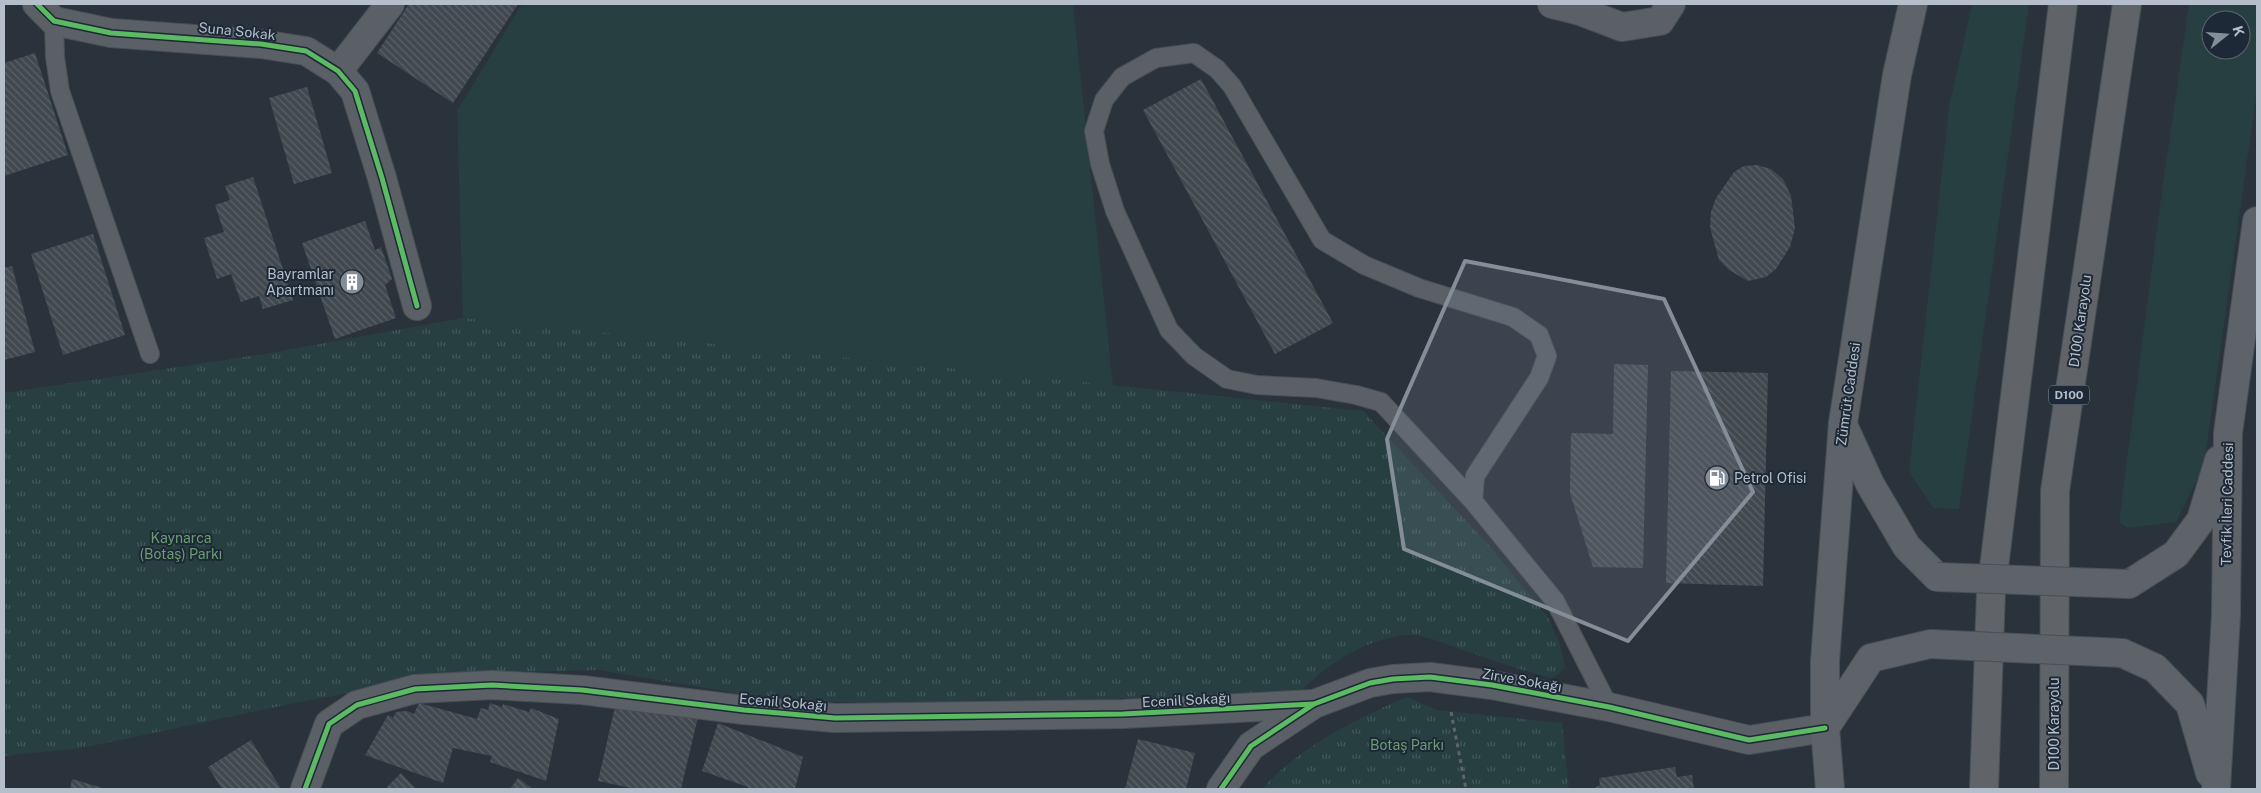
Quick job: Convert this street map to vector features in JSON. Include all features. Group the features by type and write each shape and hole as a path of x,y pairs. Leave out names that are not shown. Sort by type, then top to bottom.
{"highway":[{"path":"1984,789 1990,592 2063,4"},
{"name":"D100 Karayolu","path":"2054,789 2055,491 2127,4"}],"main road":[{"name":"Zümrüt Caddesi","path":"1830,789 1824,728 1825,660 1828,591 1843,423 1897,75 1913,4"},
{"name":"Tevfik İleri Caddesi","path":"2215,789 2226,615 2228,434 2257,221"},
{"path":"1843,423 1870,484 1907,547 1937,577 2129,584 2176,554 2200,520 2228,434"},
{"path":"1824,728 1871,658 1930,644 2122,653 2155,668 2190,704 2215,789"}],"street":[{"path":"338,71 390,4"},
{"path":"1552,4 1580,11 1622,27 1660,21 1672,4"},
{"name":"Suna Sokak","path":"46,12 110,33 215,40 297,50 306,52 338,71 355,91 382,178 417,306"},
{"name":"Zirve Sokağı","path":"1221,789 1251,746 1314,704 1370,683 1393,679 1430,677 1492,685 1609,707 1749,740 1824,728"},
{"name":"Ecenil Sokağı","path":"305,789 328,724 357,704 415,689 492,685 582,690 744,710 835,718 1123,714 1314,704"}],"lane":[{"path":"46,12 56,57 60,91 150,354"},
{"path":"1473,501 1475,476 1539,378 1546,356 1539,335 1513,317 1419,288 1364,265 1322,240 1232,86 1217,69 1194,53 1156,58 1122,77 1104,100 1094,131 1100,164 1114,211 1169,330 1194,356 1227,379 1257,385 1316,388 1356,395 1381,402 1473,501 1555,601 1609,707"}],"path":[{"path":"1445,680 1466,789"}],"highlighted area":[{"path":"1465,261 1664,299 1753,492 1628,641 1404,549 1387,439"}],"green space":[{"path":"522,4 1073,4 1113,386 463,318 457,111"},
{"path":"1972,4 2029,4 1959,509 1933,508 1909,472 1949,107"},
{"path":"2189,4 2257,4 2257,91 2204,465 2176,522 2128,528 2119,522 2160,205"},
{"name":"Kaynarca (Botaş) Parkı","path":"463,318 1363,411 1486,542 1547,616 1559,642 1565,667 1559,674 1551,678 1431,639 1413,635 1398,636 1366,645 1336,662 1300,692 948,705 816,701 736,693 598,670 460,673 295,703 82,748 4,756 4,393 264,354"},
{"name":"Botaş Parkı","path":"1407,697 1437,710 1562,723 1569,789 1262,789 1293,760 1311,747 1368,714"}],"building":[{"path":"409,4 518,4 453,103 377,53"},
{"path":"35,53 68,155 4,176 4,63"},
{"path":"1201,79 1333,323 1275,354 1143,110"},
{"path":"307,87 332,173 294,184 269,98"},
{"path":"1757,165 1771,169 1783,179 1791,196 1795,228 1790,247 1776,269 1766,277 1748,281 1729,270 1719,260 1710,228 1711,212 1716,198 1734,172 1744,166"},
{"path":"253,177 293,300 263,309 259,296 241,302 231,274 217,279 204,238 224,232 215,205 230,200 225,186"},
{"name":"Bayramlar Apartmanı","path":"365,221 375,250 381,247 392,279 385,285 396,318 335,339 302,243"},
{"path":"93,234 125,335 63,355 31,254"},
{"path":"12,266 35,352 4,360 4,268"},
{"path":"1614,364 1648,365 1643,568 1593,567 1570,493 1571,433 1613,434"},
{"path":"1671,371 1768,373 1763,586 1666,583"},
{"path":"617,698 698,717 681,789 636,789 598,781"},
{"path":"419,703 477,719 481,708 488,710 490,703 502,707 503,704 529,712 531,708 559,719 546,781 490,762 492,756 453,748 443,783 365,755 388,715 393,718 396,712 407,711 414,714"},
{"path":"718,723 803,757 795,789 748,789 748,787 702,771"},
{"path":"1138,739 1195,753 1186,789 1125,789"},
{"path":"251,740 281,789 222,789 208,767"},
{"path":"1675,767 1677,777 1692,775 1694,789 1593,789 1600,785 1599,778"},
{"path":"401,773 416,789 385,789"},
{"path":"518,778 533,789 510,789"},
{"path":"72,779 106,789 70,789"}],"cycle path":[{"path":"37,4 54,21 111,33 261,44 306,51 338,71 355,91 382,178 417,306"},
{"path":"1221,789 1251,746 1314,704 1370,683 1393,679 1430,677 1492,685 1609,707 1749,740 1825,728"},
{"path":"305,789 329,724 357,705 415,689 492,685 582,690 744,710 835,718 1123,714 1314,704"}],"place":[{"name":"Bayramlar Apartmanı","path":"352,282"},
{"name":"Petrol Ofisi","path":"1717,478"}]}
